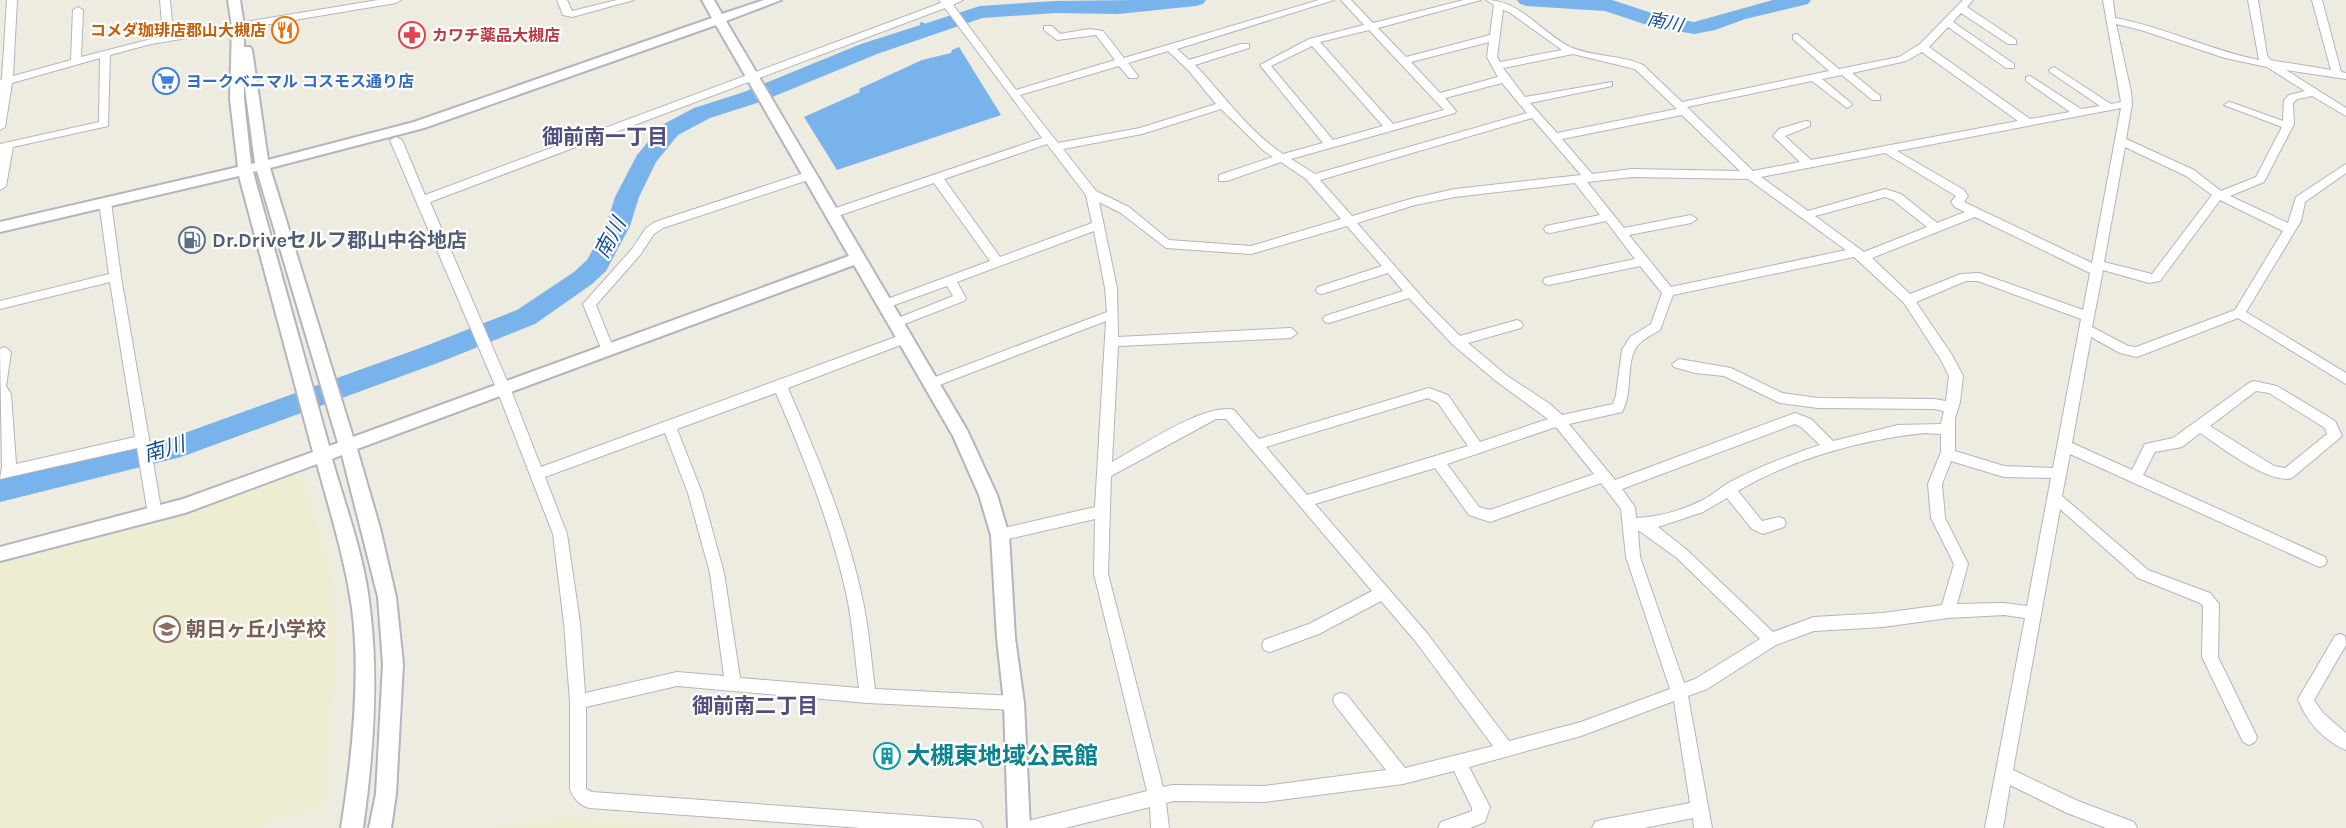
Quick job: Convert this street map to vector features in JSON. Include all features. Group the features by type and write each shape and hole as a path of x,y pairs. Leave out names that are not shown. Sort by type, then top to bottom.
{"street":[{"path":"0,127 12,0"},
{"path":"165,0 168,38"},
{"path":"234,0 238,26 237,99 244,165 346,538 358,596 365,662 356,802 352,828"},
{"path":"3,82 105,52 168,38 338,5 396,0"},
{"path":"562,0 567,13 572,14 628,0"},
{"path":"708,0 831,214 886,303 975,462 1000,535 1006,638 1014,703 1019,828"},
{"path":"0,217 419,125 716,17 755,0"},
{"path":"716,17 775,0"},
{"path":"1013,94 1329,0"},
{"path":"1223,178 1330,144 1451,111 1346,0"},
{"path":"1330,144 1265,65 1313,41 1476,0"},
{"path":"1994,828 2127,104 2108,0"},
{"path":"2253,0 2262,55 2266,62 2346,113"},
{"path":"2110,20 2137,24 2164,36 2247,60 2342,76 2318,2 2304,0"},
{"path":"423,200 752,78 950,1 1013,94 1092,194 1111,288 1113,314 1102,511 1101,574 1157,796 1160,828"},
{"path":"1495,2 1495,37 1492,57 1504,79 1554,137 1608,217 1668,292"},
{"path":"1495,2 1572,51 1614,62 1634,64 1751,175 1860,255 1908,300 1947,358 1956,376 1948,429 1947,454 1935,484 1938,518 1961,564 1948,611"},
{"path":"1554,137 1895,61 1922,47 1948,23 1964,4 2012,42"},
{"path":"76,61 78,10"},
{"path":"1948,23 2010,66"},
{"path":"238,26 247,51 261,161 348,447 371,528 387,597 393,664 386,794 380,828"},
{"path":"1048,28 1056,37 1066,38 1089,31 1098,32 1133,76"},
{"path":"1403,61 1495,37"},
{"path":"1797,37 1876,98"},
{"path":"1313,41 1390,128"},
{"path":"1188,64 1245,45"},
{"path":"1169,47 1188,64 1222,105 1281,159 1312,179 1412,294 1457,341 1501,378 1545,408 1559,421 1628,507 1637,524 1682,554 1770,640"},
{"path":"1922,47 2028,123"},
{"path":"1497,66 1572,51"},
{"path":"0,186 4,147 104,124 105,52"},
{"path":"2054,70 2109,107"},
{"path":"1815,78 1847,105"},
{"path":"1438,97 1504,79"},
{"path":"2030,79 2079,113"},
{"path":"1523,101 1608,84"},
{"path":"1888,150 1960,193 1962,196 1957,203 2098,267 2149,279 2156,278 2204,211 2219,195 2260,179 2291,119 2288,105 2290,99 2313,93"},
{"path":"1092,194 1120,207 1162,242 1175,246 1251,250 1455,193 1632,173 1751,175 2127,104"},
{"path":"831,214 937,178 1053,143 1142,131 1222,105"},
{"path":"2229,105 2288,126"},
{"path":"1312,179 1534,114"},
{"path":"1806,124 1783,131 1779,136 1809,165"},
{"path":"396,140 504,390 560,534 572,623 578,702 578,789 580,794 589,800 974,828"},
{"path":"2120,140 2190,173 2219,195 2290,229"},
{"path":"0,227 244,165"},
{"path":"1908,300 1965,277 1979,277 2088,323 2125,350 2137,352 2239,313 2290,229 2300,200 2346,168"},
{"path":"608,350 589,304 636,252 652,229 810,175"},
{"path":"937,178 997,262"},
{"path":"1806,215 1886,193 1898,196 1936,228"},
{"path":"105,202 154,514"},
{"path":"1668,292 1860,255 1976,212"},
{"path":"1550,230 1608,217"},
{"path":"1620,232 1691,219"},
{"path":"886,303 1099,225"},
{"path":"0,554 185,506 858,258"},
{"path":"1549,281 1643,261"},
{"path":"1322,290 1390,268"},
{"path":"0,305 115,277"},
{"path":"897,323 960,298 949,280"},
{"path":"1305,501 1438,462 1476,447 1559,421 1619,407 1629,348 1637,338 1656,327 1668,292"},
{"path":"1329,319 1412,294"},
{"path":"2239,313 2346,379"},
{"path":"932,383 1113,314"},
{"path":"1457,341 1516,325"},
{"path":"1112,342 1291,333"},
{"path":"537,474 906,338"},
{"path":"5,352 0,386 4,394 4,472 143,441"},
{"path":"1679,364 1695,369 1726,371 1780,399 1818,403 1934,404 1952,407"},
{"path":"2134,477 2149,450 2174,445 2200,426 2257,385 2272,389 2330,425 2335,436 2287,474 2271,471 2200,426"},
{"path":"780,386 835,524 852,583 868,696"},
{"path":"1256,445 1429,393 1443,399 1476,447"},
{"path":"1104,472 1187,426 1216,414 1229,414 1421,637 1506,750"},
{"path":"1438,462 1474,511 1490,516 1609,482 1795,418 1806,423 1831,448"},
{"path":"669,425 695,493 717,573 733,683"},
{"path":"1637,524 1706,505 1729,490 1785,464 1831,448 1883,434 1929,428 1948,429"},
{"path":"2064,446 2320,561"},
{"path":"1947,454 1986,468 2011,473 2043,471 2059,474"},
{"path":"1729,490 1761,528 1779,523"},
{"path":"2055,499 2065,505 2143,574 2205,598 2211,604 2210,657 2249,737"},
{"path":"1000,535 1102,511"},
{"path":"1637,524 1633,557 1683,704 1703,828"},
{"path":"1270,645 1314,629 1383,593"},
{"path":"1032,828 1173,793 1264,794 1401,776 1506,750 1581,729 1714,678 1770,640 1814,624 1883,620 1948,611 2004,609 2033,613"},
{"path":"2340,641 2306,699 2325,727 2346,742"},
{"path":"578,702 668,680 733,683 868,696 1014,703"},
{"path":"1341,700 1401,776"},
{"path":"1447,828 1479,816 1481,807 1458,762"},
{"path":"2005,774 2073,807 2128,828"},
{"path":"1601,828 1700,809"}],"shaded area":[{"name":"朝日ヶ丘小学校","path":"295,474 303,476 334,580 335,678 325,806 252,828 0,828 0,564 154,525"},
{"path":"567,817 712,828 485,828"}],"water":[{"path":"959,47 1001,115 837,170 804,117 860,92 859,89 922,60 951,53"}],"waterway":[{"name":"南川","path":"0,490 171,449 433,354 526,317 583,278 597,265 618,226 627,197 645,160 670,130 702,113 752,97 869,49 980,12 1055,7 1118,8 1196,0"},
{"name":"南川","path":"1527,0 1607,5 1657,22 1694,28 1708,26 1739,14 1801,0"},
{"name":"南川","path":"922,24 926,28"}],"place":[{"name":"コメダ珈琲店郡山大槻店","path":"285,30"},
{"name":"カワチ薬品大槻店","path":"412,35"},
{"name":"ヨークベニマル コスモス通り店","path":"166,81"},
{"name":"Dr.Driveセルフ郡山中谷地店","path":"192,240"},
{"name":"朝日ヶ丘小学校","path":"167,629"},
{"name":"大槻東地域公民館","path":"887,756"}],"district":[{"name":"御前南一丁目","path":"605,137"},
{"name":"御前南二丁目","path":"755,706"}]}
